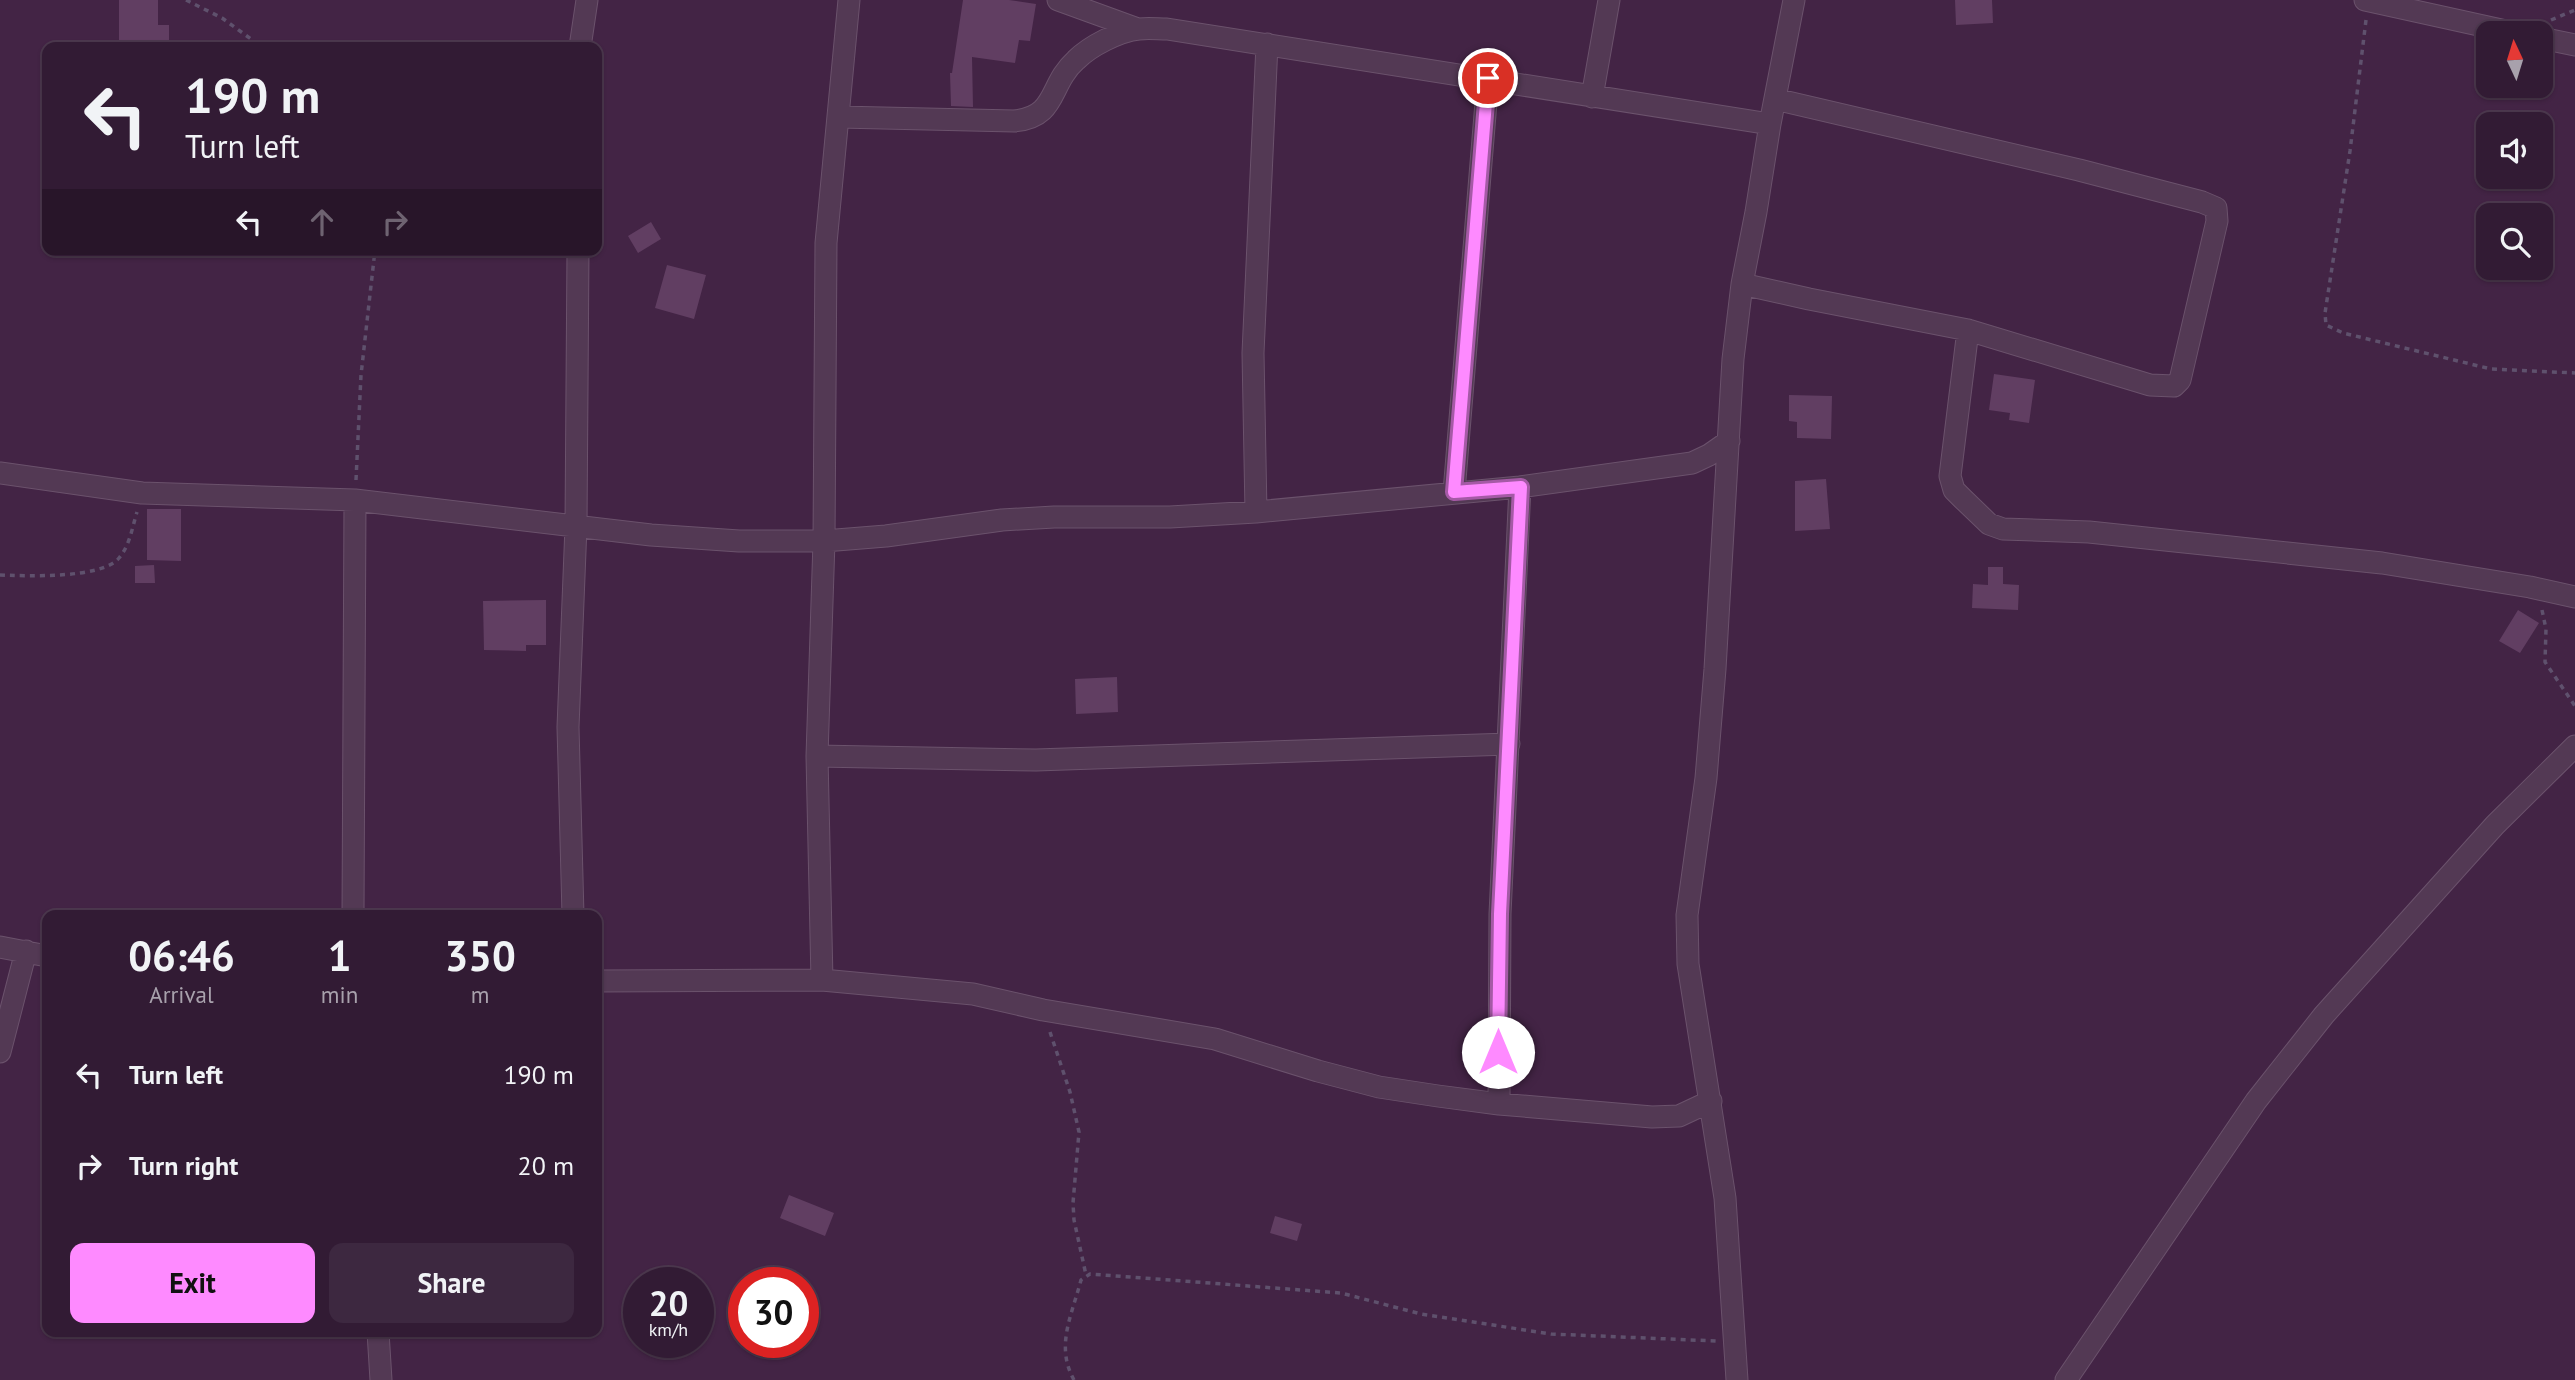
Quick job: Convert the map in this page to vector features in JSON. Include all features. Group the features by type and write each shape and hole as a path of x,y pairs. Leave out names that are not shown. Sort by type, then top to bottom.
{"street":[{"path":"581,42 587,0"},
{"path":"822,980 817,756 824,541 826,243 849,0"},
{"path":"1058,0 1138,29 1167,29 1267,44 1770,124"},
{"path":"1592,97 1609,0"},
{"path":"1737,1380 1726,1198 1688,964 1687,915 1707,764 1729,441 1729,396 1742,284 1794,0"},
{"path":"2367,0 2476,24"},
{"path":"839,117 1030,120 1044,111 1063,75 1076,59 1098,45 1138,29"},
{"path":"2553,40 2575,45"},
{"path":"1256,512 1253,353 1267,44"},
{"path":"1454,492 1488,78"},
{"path":"1742,284 1968,330 2150,385 2174,386 2180,380 2217,221 2216,208 2202,202 2079,170 1775,99"},
{"path":"572,910 568,727 576,526 578,256"},
{"path":"1968,330 1950,476 1954,490 1989,524 2003,529 2089,532 2382,563 2575,597"},
{"path":"0,473 142,493 355,500 651,535 739,541 824,541 886,536 1015,519 1170,517 1256,512 1521,487 1692,463 1729,441"},
{"path":"1499,1104 1500,914 1521,487"},
{"path":"353,910 355,500"},
{"path":"817,756 1036,760 1509,744"},
{"path":"2066,1380 2256,1101 2316,1026 2487,835 2575,746"},
{"path":"0,947 42,955"},
{"path":"0,1052 26,951"},
{"path":"602,981 822,980 973,994 1043,1010 1215,1039 1318,1072 1379,1087 1499,1104 1652,1117 1679,1116 1711,1101"},
{"path":"378,1337 381,1380"}],"path":[{"path":"186,0 222,18 255,42"},
{"path":"2367,0 2350,151 2325,313 2326,326 2343,333 2491,369 2575,373"},
{"path":"355,500 361,375 374,256"},
{"path":"0,575 89,572 107,568 117,561 127,546 142,493"},
{"path":"2530,587 2545,618 2544,655 2547,668 2575,706"},
{"path":"1043,1010 1070,1092 1079,1132 1073,1211 1086,1275"},
{"path":"1074,1380 1064,1355 1071,1314 1081,1280 1086,1275 1104,1274 1341,1293 1421,1314 1551,1334 1735,1342"}],"building":[{"path":"119,0 158,0 158,25 169,25 169,42 119,42"},
{"path":"963,0 1009,0 1036,4 1030,41 1019,40 1015,63 972,57 973,107 951,106 950,73"},
{"path":"1955,0 1992,0 1993,23 1956,25"},
{"path":"651,222 661,239 638,253 628,236"},
{"path":"667,265 706,275 694,319 655,308"},
{"path":"1994,374 2035,380 2029,423 2009,420 2010,413 1989,410"},
{"path":"1789,395 1832,396 1831,439 1797,438 1797,422 1789,421"},
{"path":"1826,479 1830,529 1795,531 1795,481"},
{"path":"147,509 181,509 181,561 147,560"},
{"path":"154,565 155,583 135,583 135,566"},
{"path":"1988,567 2003,567 2003,584 2019,585 2018,610 1972,608 1973,584 1988,585"},
{"path":"546,600 546,645 526,645 526,651 484,650 483,601"},
{"path":"2518,610 2539,623 2520,653 2499,641"},
{"path":"1117,677 1118,712 1076,714 1075,679"},
{"path":"789,1195 834,1213 825,1236 780,1218"},
{"path":"1275,1216 1302,1224 1297,1241 1270,1233"}],"route":[{"path":"1488,78 1454,492 1521,487 1500,914 1498,1052"}]}
